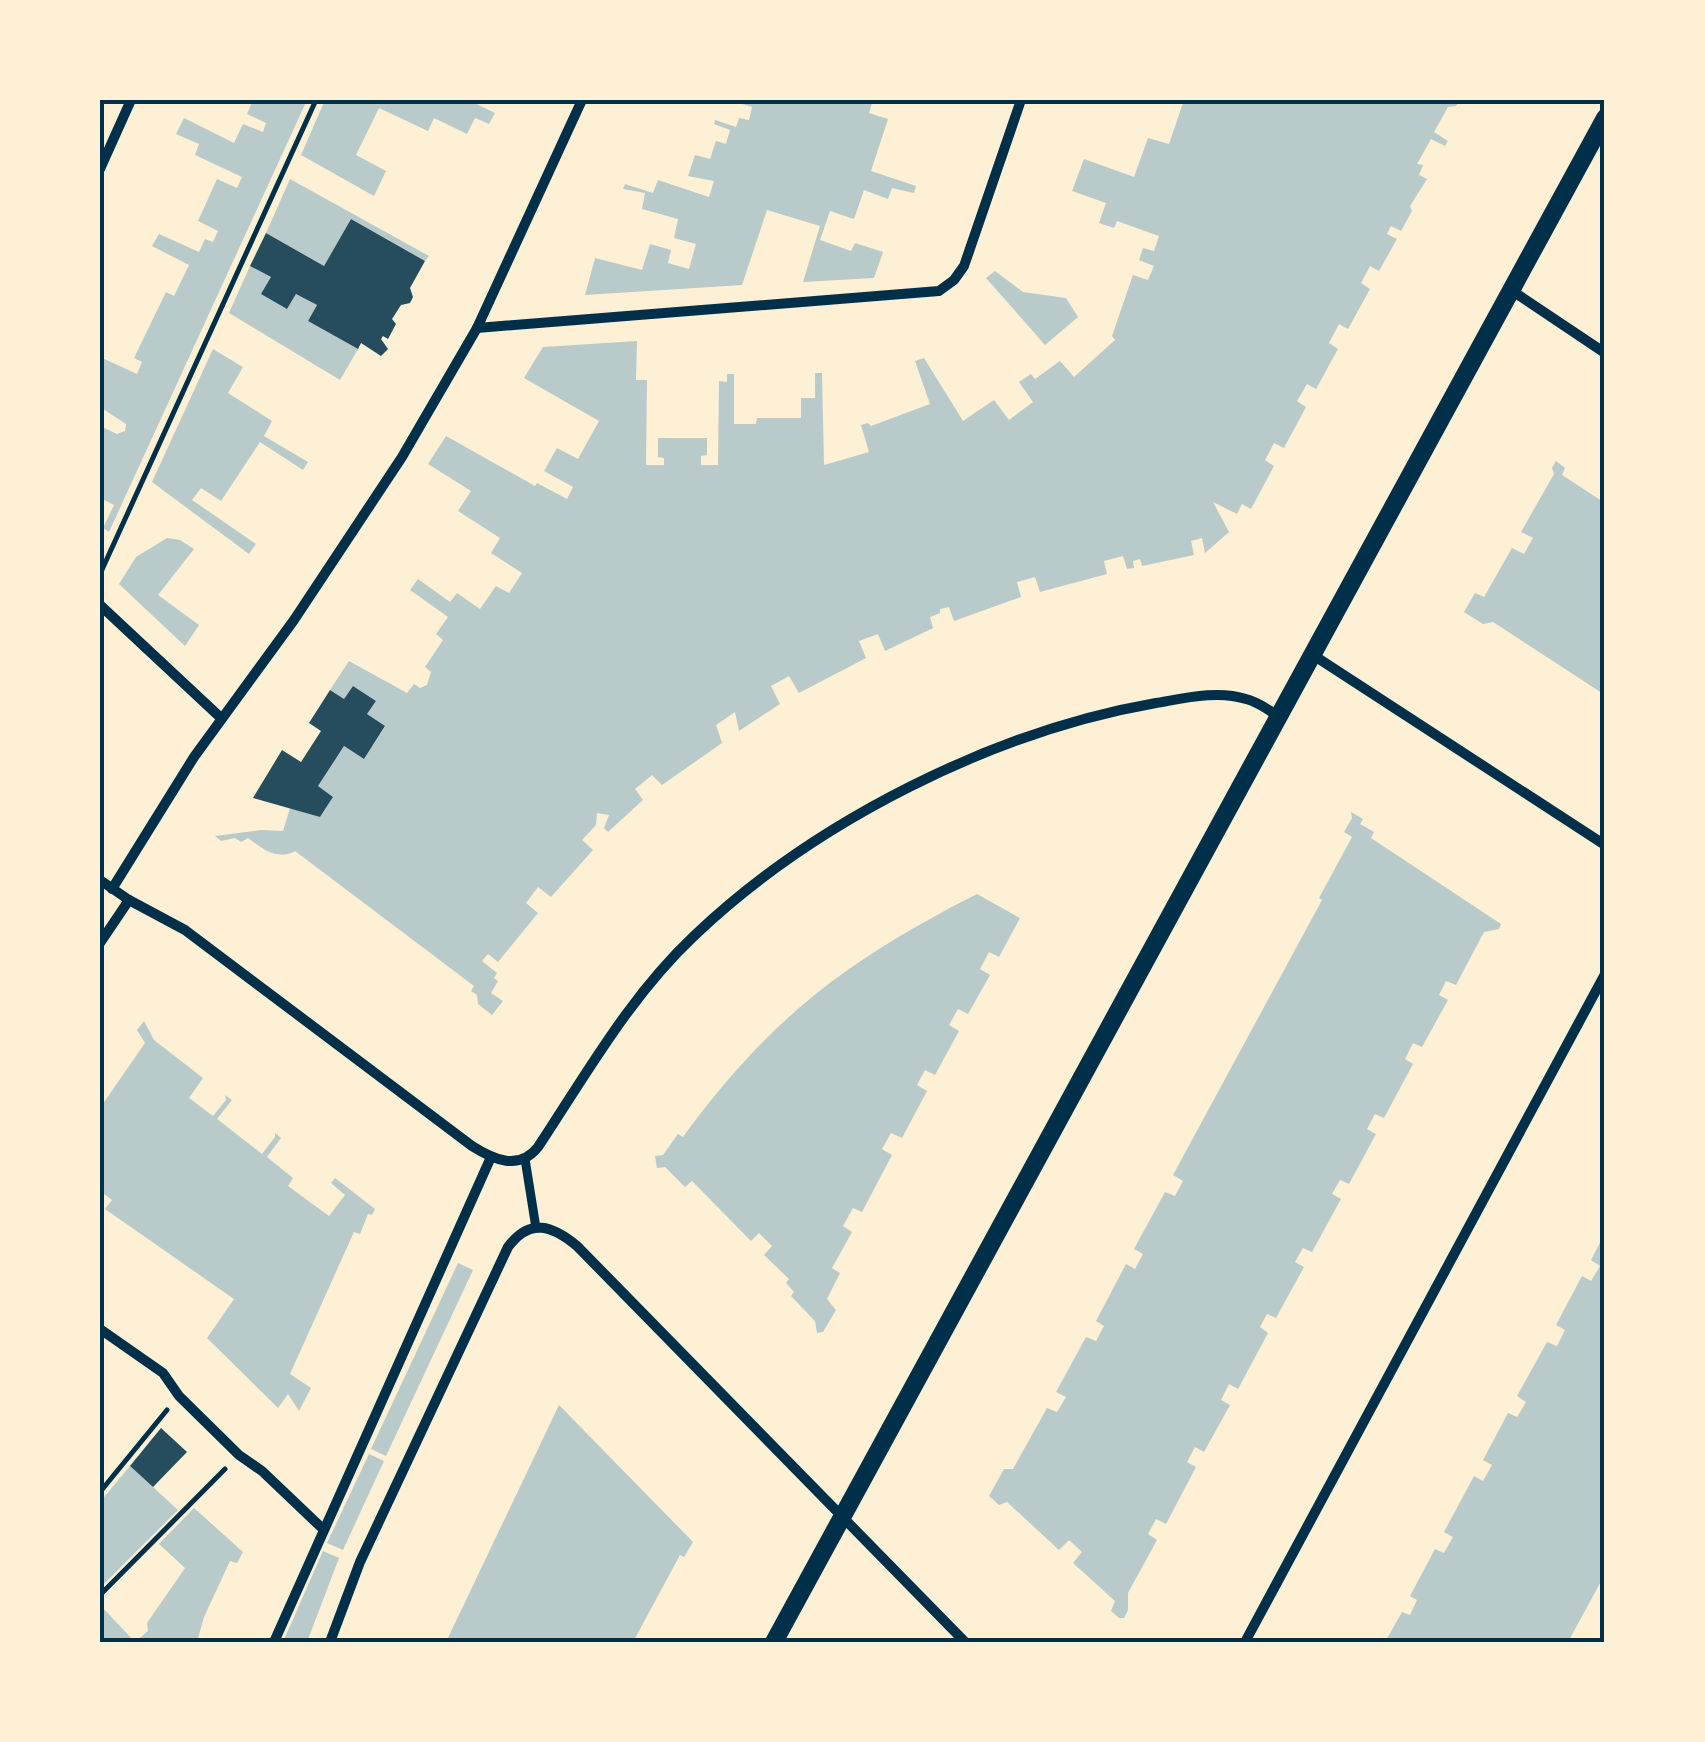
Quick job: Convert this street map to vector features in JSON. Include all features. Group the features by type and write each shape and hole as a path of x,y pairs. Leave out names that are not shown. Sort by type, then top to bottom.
{"street":[{"path":"100,169 131,100"},
{"path":"112,889 222,718 358,526 478,328 582,100"},
{"path":"478,328 939,291 964,266 1021,100"},
{"path":"774,1642 1605,118"},
{"path":"1511,290 1605,353"},
{"path":"100,605 222,718"},
{"path":"1313,655 1605,845"},
{"path":"536,1228 528,1157 607,1040 674,955 744,892 853,820 923,782 988,752 1058,727 1132,707 1208,695 1252,700 1280,716"},
{"path":"100,880 186,930 458,1137 491,1157 508,1162 528,1157"},
{"path":"100,943 129,900"},
{"path":"1245,1642 1605,974"},
{"path":"274,1642 491,1157"},
{"path":"330,1642 360,1562 508,1247 520,1234 536,1228 558,1230 577,1246 965,1642"},
{"path":"100,1329 163,1373 179,1396 239,1455 262,1471 323,1529"}],"path":[{"path":"100,574 316,100"},
{"path":"100,1492 179,1396"},
{"path":"100,1595 239,1455"}],"shaded area":[{"path":"253,100 307,100 109,532 103,528 114,505 100,498 100,426 117,434 125,431 126,424 100,407 100,357 137,374 142,362 134,358 166,292 174,296 189,265 152,246 159,234 199,252 205,239 213,242 218,231 198,221 217,179 237,188 242,177 195,155 199,144 176,134 184,118 234,143 243,124 263,132 266,123 247,114"},
{"path":"325,100 468,100 495,113 489,124 475,118 467,134 434,118 428,131 379,108 356,155 386,171 374,196 301,155"},
{"path":"729,100 873,100 869,113 888,119 871,171 916,186 914,193 892,188 888,199 864,190 854,219 830,211 820,240 851,251 855,243 883,252 874,278 803,282 820,226 767,210 742,285 585,295 595,258 642,270 650,244 671,250 668,263 689,269 696,244 674,238 678,219 642,209 645,193 623,189 625,184 653,193 658,180 709,197 714,181 688,176 695,155 710,159 716,141 726,144 730,130 714,124 715,120 736,127 739,118 749,120 752,107"},
{"path":"1177,100 1460,100 1456,106 1448,107 1434,132 1448,141 1445,146 1431,139 1417,164 1423,165 1419,175 1427,179 1410,206 1412,211 1401,231 1391,226 1387,234 1397,239 1379,271 1370,266 1361,283 1370,289 1348,329 1339,324 1329,343 1338,349 1316,389 1307,384 1297,401 1306,407 1284,448 1274,443 1265,460 1274,466 1251,509 1242,504 1237,514 1213,502 1229,532 1205,553 1202,538 1191,541 1194,555 1142,566 1140,559 1133,561 1134,568 1127,569 1123,556 1104,561 1107,574 1040,592 1035,577 1017,582 1021,597 954,621 949,607 940,609 940,613 930,617 933,628 885,651 878,634 859,641 866,658 799,693 789,676 771,686 780,704 739,731 735,712 716,725 722,743 662,785 652,775 635,789 643,800 608,832 604,828 609,815 597,813 596,825 582,840 593,850 551,897 538,887 526,903 538,913 498,962 488,954 482,961 497,973 494,978 498,981 491,993 503,1001 492,1015 478,1004 477,995 471,991 474,986 295,851 276,854 248,838 241,842 235,838 221,841 215,836 283,831 290,808 320,817 333,797 318,786 344,746 364,759 385,727 367,714 376,701 353,686 344,699 330,690 349,661 407,693 414,684 420,688 427,685 431,672 425,667 443,640 436,634 448,617 410,590 418,579 450,602 457,593 480,609 496,586 509,593 522,573 491,553 500,538 458,511 471,491 428,464 446,436 535,486 537,483 567,499 573,487 544,471 557,448 578,459 599,421 524,378 543,347 637,341 636,380 647,380 646,465 664,465 664,458 658,457 658,438 707,438 707,455 701,456 701,465 718,465 719,381 727,382 727,374 734,374 734,424 756,424 757,418 801,418 801,398 815,398 815,373 822,373 824,465 869,452 861,425 871,426 930,404 915,361 924,358 963,421 994,400 1009,420 1033,402 1019,382 1031,374 1035,379 1060,361 1074,377 1115,340 1112,336 1133,275 1148,280 1154,266 1139,260 1143,248 1154,251 1159,236 1117,221 1114,228 1099,223 1106,203 1072,191 1084,159 1134,177 1148,138 1169,144 1183,103"},
{"path":"290,179 429,256 425,261 351,219 324,266 266,233"},
{"path":"250,266 271,277 287,309 296,294 317,305 308,321 358,349 340,380 229,313"},
{"path":"995,271 1023,292 1066,298 1078,317 1045,345 986,278"},
{"path":"213,349 243,367 228,393 272,421 264,436 308,462 303,470 260,442 221,501 201,488 192,500 256,544 249,554 152,482"},
{"path":"1556,461 1565,468 1562,475 1605,503 1605,695 1493,622 1483,624 1464,612 1475,593 1484,597 1512,548 1524,554 1533,538 1521,532 1554,474"},
{"path":"167,538 180,540 194,549 158,595 199,625 185,646 119,584 136,557"},
{"path":"1351,812 1363,819 1360,824 1374,832 1371,838 1501,924 1499,929 1484,932 1456,985 1446,981 1439,995 1448,1000 1422,1047 1413,1043 1405,1059 1413,1064 1384,1118 1375,1114 1367,1129 1376,1134 1349,1184 1340,1180 1332,1194 1341,1199 1312,1252 1303,1248 1295,1262 1304,1267 1276,1318 1267,1314 1260,1327 1268,1333 1238,1389 1229,1384 1221,1400 1230,1405 1204,1452 1195,1447 1187,1462 1196,1467 1166,1524 1156,1519 1148,1534 1157,1540 1128,1593 1128,1610 1124,1618 1119,1618 1111,1611 1115,1601 1073,1563 1082,1552 1069,1540 1059,1550 1007,1502 999,1505 989,1496 1004,1469 1013,1469 1047,1408 1057,1412 1066,1397 1056,1392 1086,1337 1096,1341 1104,1326 1096,1321 1126,1264 1135,1269 1143,1254 1134,1249 1165,1192 1175,1196 1183,1181 1173,1175 1322,900 1319,898 1352,837 1344,832"},
{"path":"977,894 1020,918 999,957 989,952 980,969 990,975 968,1014 958,1009 949,1025 959,1031 935,1075 925,1070 917,1085 927,1091 902,1138 891,1133 882,1149 892,1155 862,1212 853,1208 843,1226 852,1232 832,1268 840,1273 827,1299 836,1310 823,1332 817,1333 815,1321 791,1296 794,1292 786,1283 789,1279 764,1255 772,1246 759,1233 751,1241 692,1181 685,1187 665,1167 657,1168 655,1156 663,1155 678,1134 683,1137 747,1059 814,996 888,943"},
{"path":"144,1021 154,1040 203,1078 189,1098 213,1116 226,1100 225,1095 232,1100 217,1119 262,1154 275,1133 281,1138 267,1157 293,1178 288,1186 329,1216 345,1195 331,1183 335,1178 375,1209 372,1215 368,1214 360,1234 354,1232 290,1374 311,1388 299,1411 288,1394 278,1408 207,1338 234,1299 105,1209 112,1200 100,1191 100,1108 145,1043 137,1030"},
{"path":"1605,1233 1605,1574 1568,1642 1385,1642 1402,1612 1410,1615 1417,1600 1410,1596 1435,1549 1444,1553 1453,1537 1444,1532 1474,1476 1483,1481 1492,1465 1483,1460 1508,1413 1517,1417 1526,1402 1517,1396 1547,1342 1557,1346 1565,1330 1556,1325 1582,1276 1591,1281 1600,1266 1591,1260"},
{"path":"458,1263 473,1270 386,1456 371,1449"},
{"path":"559,1405 693,1542 684,1557 680,1555 633,1642 446,1642"},
{"path":"369,1454 384,1461 343,1550 327,1543"},
{"path":"130,1466 178,1510 100,1588 100,1502"},
{"path":"194,1508 243,1552 237,1563 230,1561 197,1642 135,1642 148,1631 147,1623 185,1568 159,1544"},
{"path":"323,1551 339,1558 307,1642 283,1642"},
{"path":"100,1605 135,1642 100,1642"}],"building":[{"path":"351,219 425,261 410,288 410,303 401,305 392,319 396,324 388,339 381,339 388,349 381,356 361,343 358,349 308,321 317,305 296,294 287,309 261,294 271,277 250,266 266,233 324,266"},
{"path":"353,686 376,701 367,714 385,726 364,759 344,746 318,786 333,797 320,817 253,798 282,750 301,762 321,731 309,723 330,690 344,699"},
{"path":"161,1428 187,1452 153,1487 130,1466"}]}
